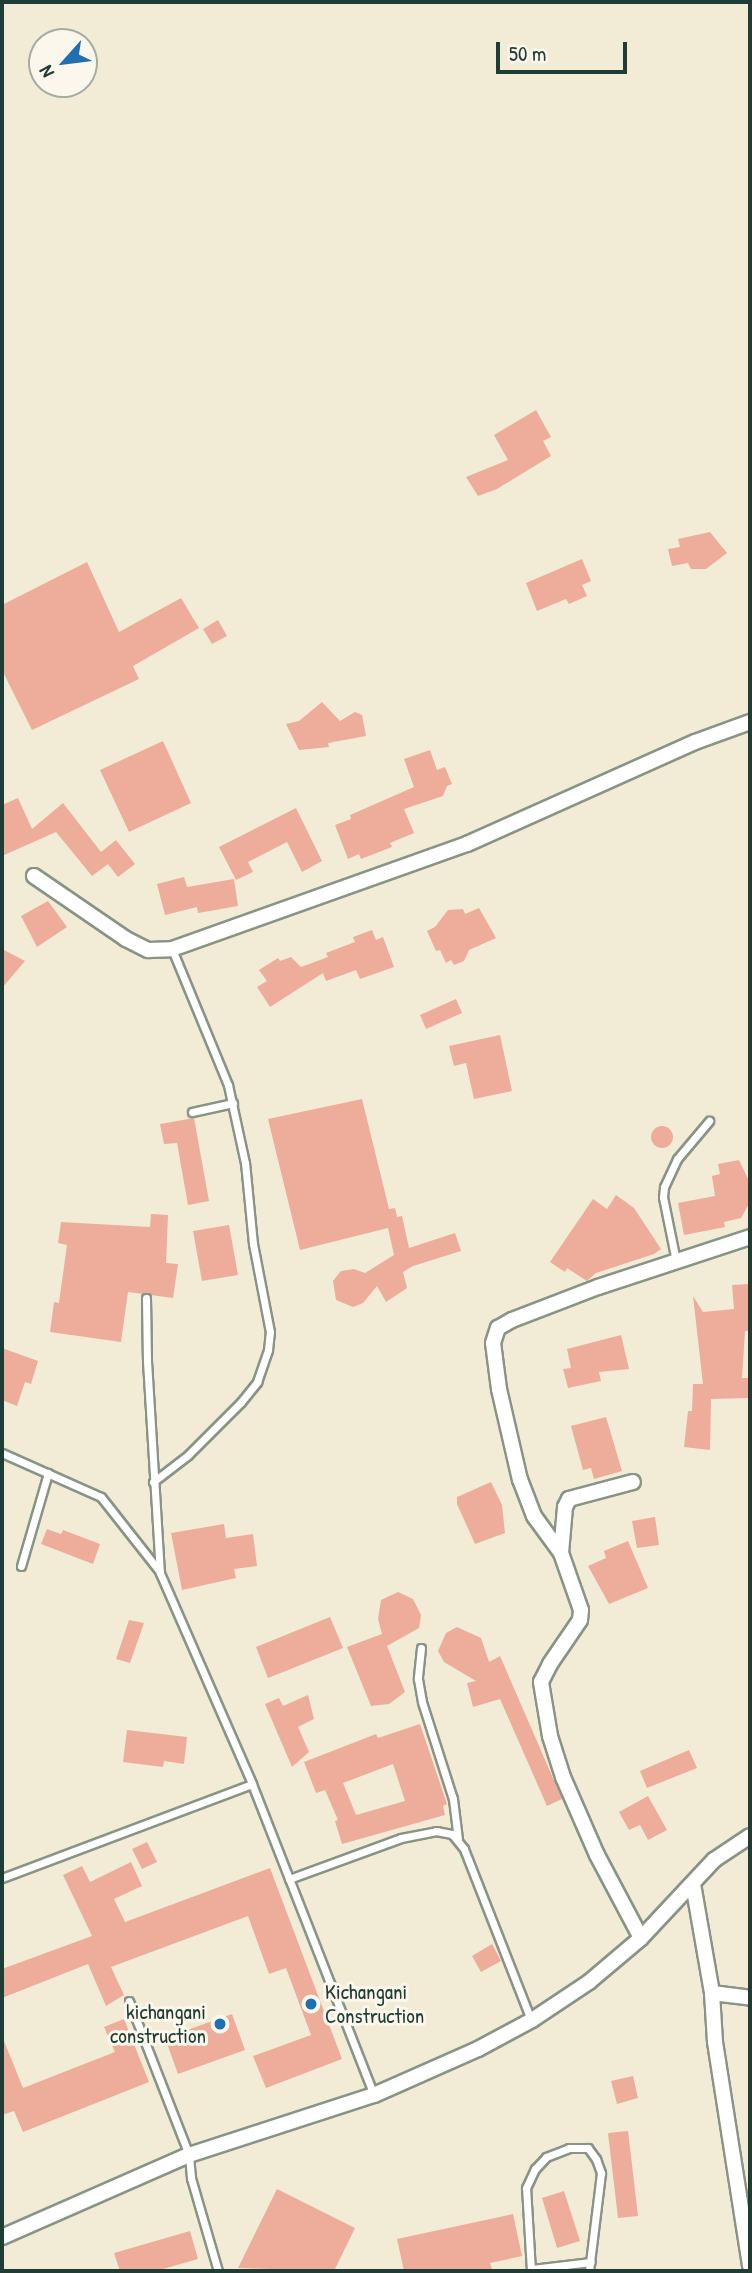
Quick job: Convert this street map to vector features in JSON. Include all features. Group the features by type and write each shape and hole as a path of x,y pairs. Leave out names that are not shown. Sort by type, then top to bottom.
{"street":[{"path":"34,876 125,939 148,950 172,949 467,844 695,742 750,722"},
{"path":"640,1938 597,1855 563,1777 544,1709 541,1682 581,1615 561,1553 534,1516 520,1480 499,1389 494,1337 498,1328 512,1320 750,1237"},
{"path":"561,1553 569,1499 633,1482"},
{"path":"2,2237 189,2155 374,2095 478,2049 532,2020 589,1982 640,1938 714,1860 750,1836"},
{"path":"693,1884 712,1993 715,2042 750,2266"},
{"path":"712,1993 750,1998"}],"lane":[{"path":"153,1482 188,1455 242,1402 257,1382 268,1350 268,1311 253,1244 245,1163 233,1103 172,949"},
{"path":"192,1112 233,1103"},
{"path":"676,1261 663,1197 664,1187 677,1159 709,1121"},
{"path":"146,1298 153,1482 160,1573"},
{"path":"2,1454 101,1497 160,1573 252,1784 374,2095"},
{"path":"21,1566 48,1472"},
{"path":"421,1648 418,1679 422,1702 453,1799 458,1839 532,2020"},
{"path":"2,1878 252,1784"},
{"path":"289,1879 401,1838 436,1831 448,1832 458,1839"},
{"path":"129,2001 189,2155 191,2178 218,2271"},
{"path":"589,2271 591,2262 601,2174 596,2159 588,2148 569,2148 545,2157 535,2169 526,2188 531,2270 591,2262"}],"building":[{"path":"536,410 551,437 543,441 551,456 497,489 478,496 466,477 508,460 494,435"},
{"path":"710,532 727,553 706,569 691,569 688,563 672,566 668,549 680,547 678,539"},
{"path":"582,559 591,581 582,585 587,596 569,604 566,599 537,611 526,583"},
{"path":"87,562 119,632 181,598 199,628 133,666 139,679 32,730 2,670 2,605"},
{"path":"218,620 227,636 212,644 203,629"},
{"path":"322,702 340,721 355,712 362,715 366,736 328,743 329,747 299,750 286,724 299,721"},
{"path":"163,741 191,803 129,832 100,770"},
{"path":"430,750 437,770 445,767 452,784 447,786 443,796 404,809 414,833 390,843 392,847 361,859 359,854 348,859 335,825 351,819 350,815 414,787 404,759"},
{"path":"18,798 32,829 63,803 101,852 116,840 135,864 118,877 108,864 92,876 56,832 2,856 2,805"},
{"path":"296,808 322,861 302,872 287,842 248,862 253,872 236,880 219,847"},
{"path":"184,877 187,887 234,879 238,906 198,913 197,907 165,915 157,884"},
{"path":"48,901 67,927 37,947 21,916"},
{"path":"479,908 496,938 469,950 464,961 454,965 451,960 446,963 440,950 436,951 427,931 435,927 448,910 463,909 465,914"},
{"path":"372,930 376,940 383,937 394,967 360,979 356,970 326,981 323,973 270,1007 257,987 267,981 259,970 278,958 280,961 291,957 301,967 328,957 326,953 355,942 353,937"},
{"path":"2,949 25,961 2,988"},
{"path":"456,999 462,1013 426,1029 420,1015"},
{"path":"500,1035 512,1091 474,1099 466,1063 454,1066 449,1046"},
{"path":"362,1099 389,1209 395,1208 397,1217 402,1216 409,1248 455,1233 461,1251 413,1266 403,1272 407,1288 386,1302 377,1286 363,1303 353,1307 336,1300 333,1281 341,1271 354,1269 365,1273 394,1255 388,1228 300,1250 268,1119"},
{"path":"194,1118 209,1201 188,1205 177,1143 164,1144 160,1124"},
{"path":"658,1126 666,1126 673,1133 673,1141 666,1148 658,1148 651,1141 651,1133"},
{"path":"739,1160 750,1183 750,1202 741,1218 724,1222 725,1227 684,1235 678,1203 715,1196 712,1176 720,1174 718,1164"},
{"path":"616,1195 634,1208 661,1249 654,1254 596,1273 587,1281 567,1268 565,1272 550,1262 593,1199 607,1209"},
{"path":"151,1214 168,1215 166,1263 178,1264 173,1298 128,1292 121,1342 50,1332 54,1302 59,1303 67,1245 58,1243 61,1222 150,1227"},
{"path":"229,1225 238,1275 202,1281 193,1231"},
{"path":"750,1284 750,1331 745,1331 742,1378 750,1378 750,1398 711,1399 710,1450 684,1447 688,1411 692,1411 693,1384 703,1384 693,1296 703,1312 734,1309 732,1285"},
{"path":"621,1335 629,1369 599,1372 601,1381 568,1388 563,1369 571,1368 567,1349"},
{"path":"2,1348 38,1361 31,1384 25,1382 17,1406 2,1400"},
{"path":"606,1417 622,1471 594,1479 591,1468 583,1470 571,1426"},
{"path":"491,1482 502,1505 505,1533 475,1544 457,1504 457,1497"},
{"path":"655,1517 659,1545 637,1548 632,1521"},
{"path":"224,1524 226,1538 253,1534 257,1566 234,1569 236,1578 182,1590 171,1533"},
{"path":"47,1529 61,1534 63,1530 100,1544 93,1564 41,1544"},
{"path":"628,1541 648,1588 609,1604 588,1566 606,1558 604,1551"},
{"path":"398,1592 413,1599 421,1615 419,1628 387,1646 405,1692 389,1704 371,1706 347,1647 382,1634 378,1619 381,1600"},
{"path":"330,1617 343,1648 268,1678 256,1647"},
{"path":"129,1620 144,1623 130,1663 116,1659"},
{"path":"457,1627 481,1638 489,1662 500,1656 562,1799 547,1806 500,1699 473,1707 467,1683 476,1681 444,1662 438,1651 446,1633"},
{"path":"308,1695 314,1719 298,1727 309,1752 292,1767 265,1704 279,1698 283,1706"},
{"path":"420,1724 447,1804 443,1806 445,1815 342,1844 335,1821 338,1820 325,1790 316,1793 304,1762 376,1734 378,1738","holes":["393,1764 405,1801 356,1815 343,1783"]},
{"path":"127,1730 187,1737 184,1764 164,1761 163,1767 123,1762"},
{"path":"689,1750 697,1768 647,1788 640,1771"},
{"path":"648,1796 667,1830 648,1840 640,1825 629,1830 619,1812"},
{"path":"147,1842 157,1862 142,1869 132,1849"},
{"name":"Kichangani Construction","path":"131,1862 142,1886 114,1899 125,1922 270,1868 342,2059 266,2088 253,2056 311,2035 286,1968 269,1974 248,1916 111,1967 124,1995 106,2006 88,1964 2,1998 2,1969 92,1936 63,1875 82,1866 90,1882"},
{"path":"492,1944 501,1961 481,1972 472,1956"},
{"name":"kichangani construction","path":"232,2014 245,2050 178,2074 165,2038"},
{"path":"124,2019 149,2082 23,2132 14,2111 2,2115 2,2036 23,2088 115,2052 104,2027"},
{"path":"633,2076 638,2098 617,2104 611,2081"},
{"path":"628,2131 638,2216 618,2218 608,2133"},
{"path":"277,2189 355,2228 334,2271 238,2268"},
{"path":"564,2191 580,2241 557,2248 542,2198"},
{"path":"513,2214 522,2256 490,2263 492,2269 483,2271 404,2271 397,2239"},
{"path":"190,2231 198,2259 156,2271 120,2271 114,2253"}],"place":[{"name":"Kichangani Construction","path":"311,2004"},
{"name":"kichangani construction","path":"220,2024"}]}
